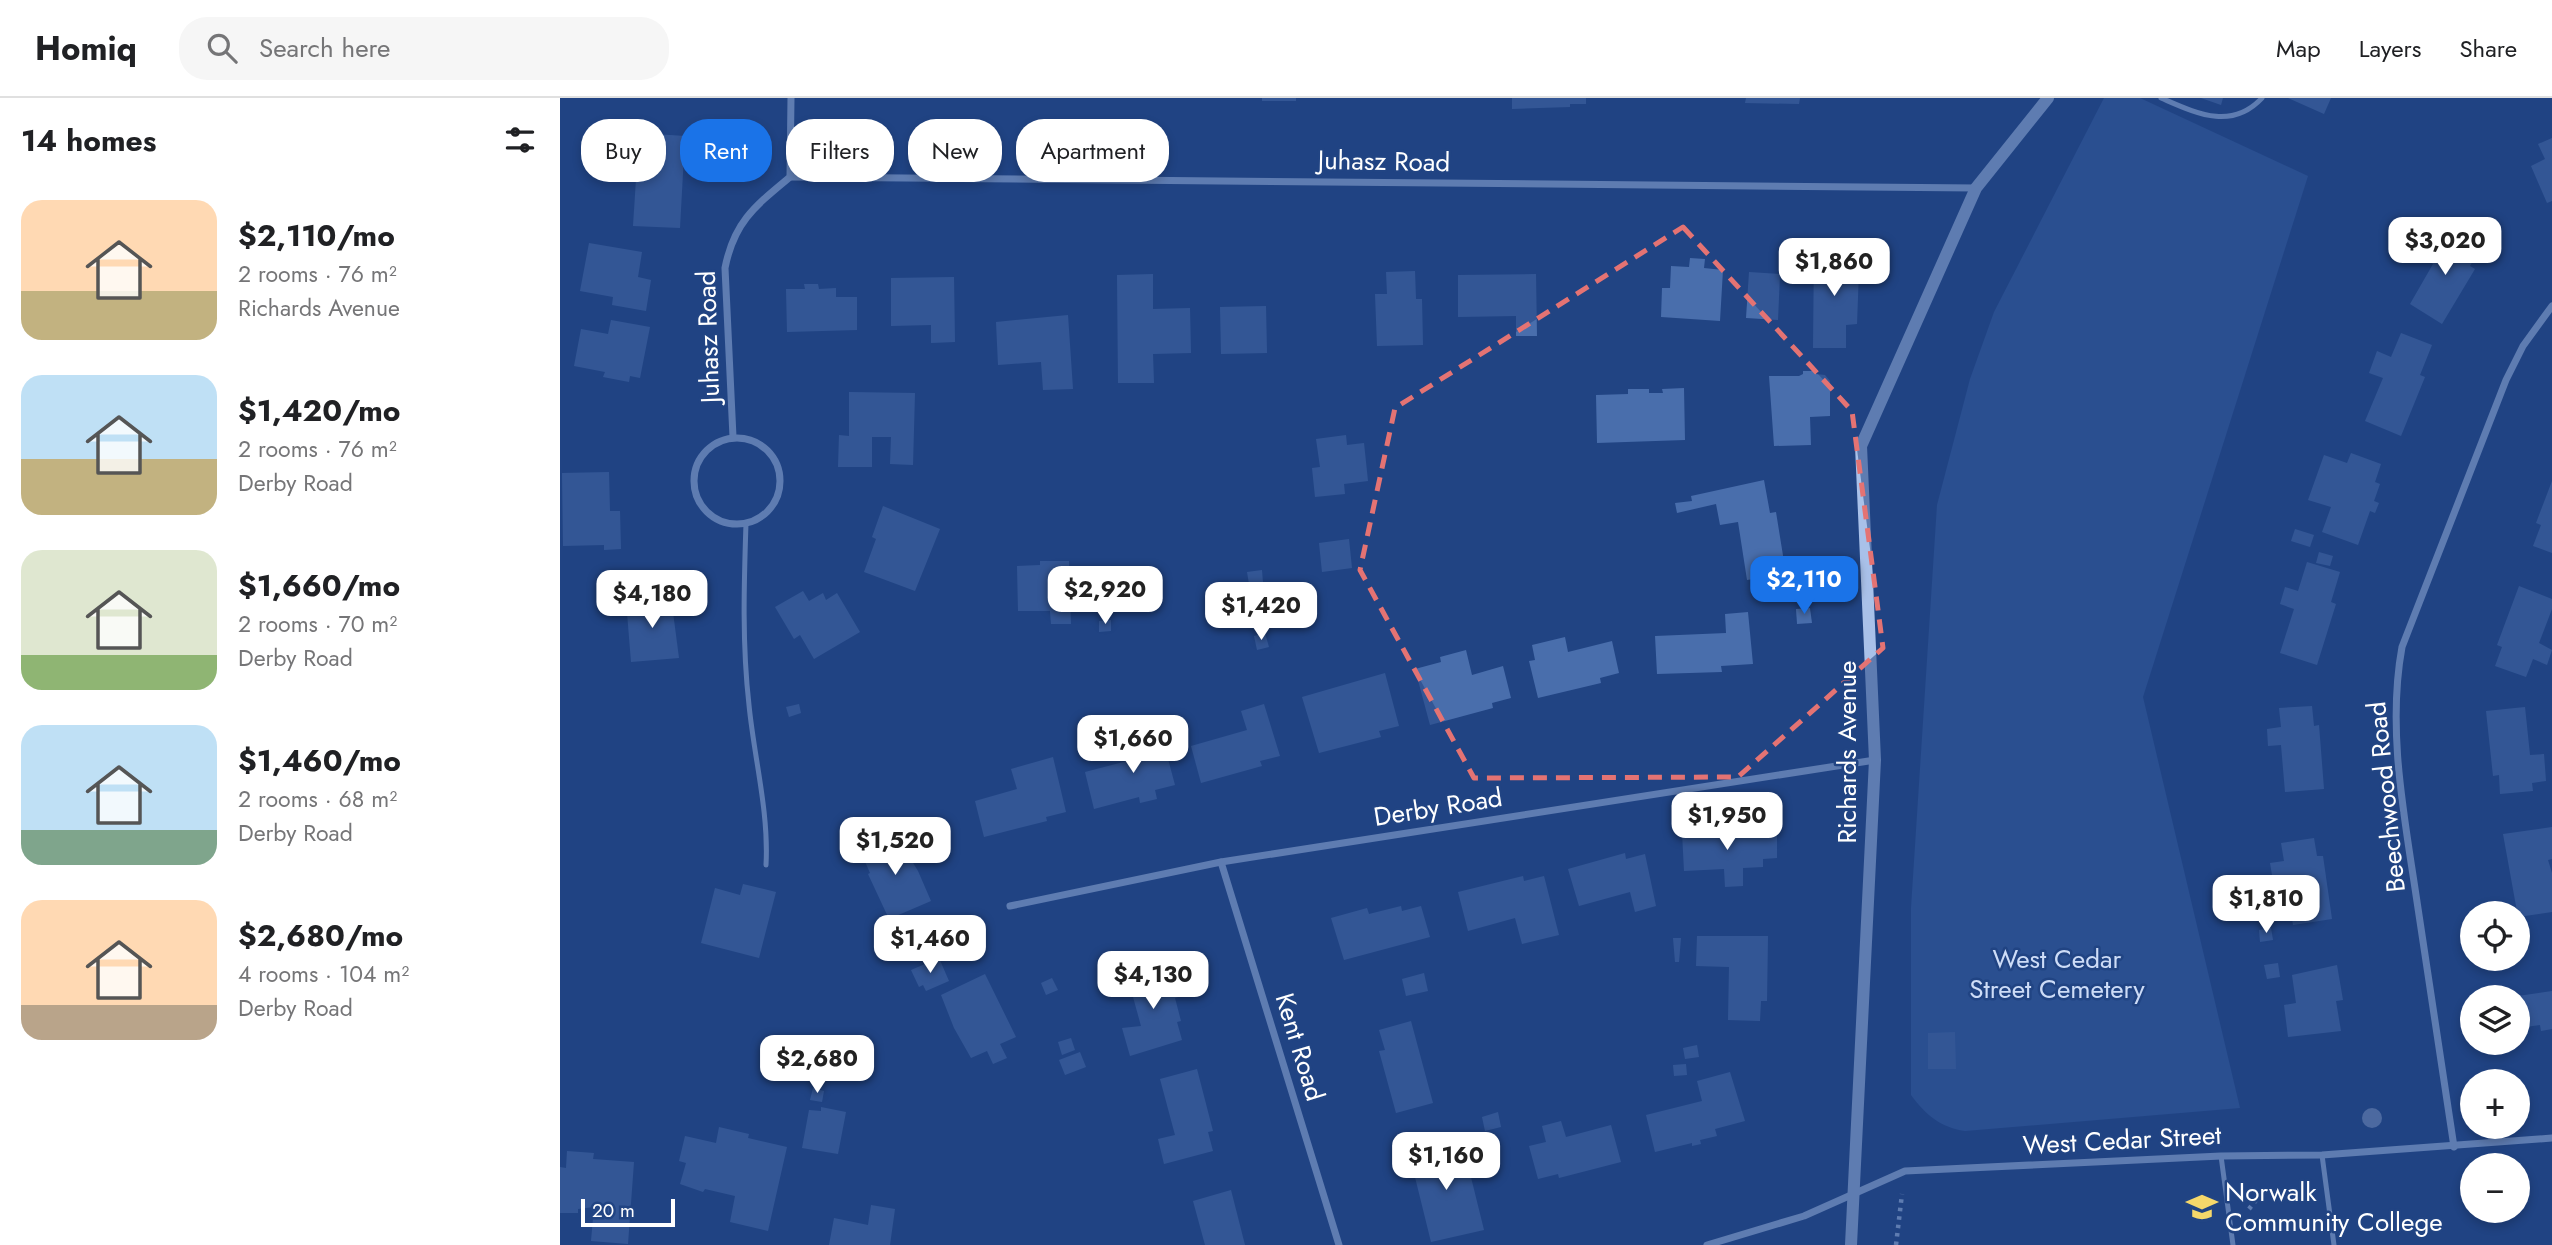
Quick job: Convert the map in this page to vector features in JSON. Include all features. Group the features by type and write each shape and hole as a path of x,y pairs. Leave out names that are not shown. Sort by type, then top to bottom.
{"street":[{"path":"791,98 791,119"},
{"name":"Richards Avenue","path":"1851,1245 1875,760 1861,446 1976,188 2048,98"},
{"name":"Juhasz Road","path":"894,178 1976,188"},
{"name":"Juhasz Road","path":"733,437 725,268 729,247 748,212 786,180"},
{"name":"Beechwood Road","path":"2454,1147 2399,768 2396,695 2398,670 2403,647 2507,380 2523,346 2552,306"},
{"name":"Juhasz Road","path":"733,437 750,439 765,447 776,460 781,477 779,494 771,509 757,520 746,523 724,523 709,514 698,501 693,485 695,468 703,453 716,442 733,437"},
{"name":"Derby Road","path":"1010,906 1221,862 1875,760"},
{"name":"Kent Road","path":"1221,862 1339,1245"},
{"name":"West Cedar Street","path":"1707,1245 1804,1216 1905,1171 2221,1156 2322,1155 2552,1138"}],"lane":[{"path":"2161,98 2200,115 2217,119 2240,115 2262,98"},
{"path":"746,523 744,632 766,865"},
{"path":"2322,1155 2334,1245"},
{"path":"2221,1156 2233,1245"}],"path":[{"path":"1896,1245 1905,1171"},
{"path":"2251,1219 2249,1206 2265,1189"}],"highlighted area":[{"path":"1683,227 1852,411 1883,648 1738,777 1474,778 1360,570 1395,408"}],"green space":[{"name":"West Cedar Street Cemetery","path":"2104,98 2140,98 2308,176 2143,697 2240,1108 1965,1131 1934,1119 1911,1095 1911,908 1937,505 1970,379 1994,312"}],"building":[{"path":"1262,98 1296,98 1296,101 1262,101"},
{"path":"1512,98 1586,98 1586,104 1512,109"},
{"path":"1746,98 1800,98 1799,104 1745,103"},
{"path":"2201,98 2223,98 2221,105"},
{"path":"2288,98 2331,98 2324,114"},
{"path":"666,135 680,136 680,182 682,182 680,228 633,226 636,182 666,182"},
{"path":"2552,138 2552,201 2547,203 2531,166 2545,159 2538,144"},
{"path":"2452,232 2480,248 2470,266 2475,269 2442,324 2410,304 2433,264 2421,257 2430,242 2442,249"},
{"path":"589,243 642,252 638,277 651,280 646,311 612,305 613,297 580,291"},
{"path":"1847,248 1847,270 1859,270 1857,324 1846,325 1846,348 1813,348 1814,249"},
{"path":"1690,258 1705,259 1704,268 1723,270 1720,321 1661,317 1662,288 1670,288 1671,266 1689,267"},
{"path":"1415,271 1416,299 1422,299 1423,345 1377,346 1375,294 1387,294 1386,272"},
{"path":"1749,272 1780,274 1778,320 1746,318"},
{"path":"1153,274 1153,309 1190,308 1191,353 1153,354 1154,383 1118,383 1117,275"},
{"path":"1536,274 1537,336 1516,336 1516,316 1458,317 1458,275"},
{"path":"954,277 955,342 931,343 931,325 891,326 891,278"},
{"path":"804,284 818,284 819,289 836,288 836,297 857,297 857,330 787,332 786,289 805,289"},
{"path":"1266,306 1267,353 1221,354 1220,307"},
{"path":"1068,315 1073,389 1043,390 1041,362 998,365 996,322"},
{"path":"611,320 650,327 640,378 630,376 629,382 603,377 605,372 574,366 581,329 608,334"},
{"path":"2401,333 2432,345 2420,375 2425,377 2401,436 2365,421 2383,378 2369,373 2377,351 2391,357"},
{"path":"1803,371 1816,371 1816,374 1825,375 1830,381 1830,416 1810,417 1811,445 1774,446 1769,376 1799,376"},
{"path":"1684,388 1685,440 1597,443 1596,395 1628,394 1628,389 1649,389 1649,393 1663,393 1662,389"},
{"path":"849,392 915,393 913,465 890,464 891,437 872,437 872,467 838,467 839,435 849,436"},
{"path":"1346,435 1347,445 1364,443 1368,481 1344,484 1345,494 1315,497 1312,468 1320,467 1316,439"},
{"path":"2351,453 2381,464 2375,482 2380,484 2374,501 2379,503 2375,513 2370,511 2358,545 2322,532 2331,507 2308,500 2324,455 2347,463"},
{"path":"609,472 610,511 620,511 621,549 604,550 604,545 563,546 562,473"},
{"path":"1764,480 1770,513 1776,512 1786,574 1747,580 1738,522 1720,525 1716,504 1677,513 1675,503 1692,501 1691,496"},
{"path":"2552,481 2552,553 2533,546 2541,525 2536,523"},
{"path":"883,506 940,529 915,591 864,572 876,539 872,537"},
{"path":"2295,529 2314,535 2310,547 2291,541"},
{"path":"1349,539 1352,568 1322,572 1319,543"},
{"path":"2319,552 2333,556 2330,566 2316,563"},
{"path":"1040,561 1069,561 1071,624 1051,624 1050,611 1018,611 1017,566 1040,565"},
{"path":"2307,562 2340,572 2331,602 2336,604 2317,665 2280,653 2294,609 2280,604 2285,587 2298,591"},
{"path":"1262,570 1263,583 1249,584 1247,572"},
{"path":"2519,586 2552,599 2552,609 2539,643 2552,650 2547,665 2533,659 2526,677 2495,666 2502,647 2497,645"},
{"path":"803,591 809,601 823,593 826,600 837,593 860,632 814,659 800,635 794,639 775,607"},
{"path":"671,597 679,658 631,662 626,600"},
{"path":"1810,608 1812,623 1797,624 1796,609"},
{"path":"1280,610 1282,625 1271,625 1269,611"},
{"path":"1748,612 1753,664 1721,666 1722,672 1657,674 1655,636 1726,633 1725,614"},
{"path":"1111,620 1111,631 1099,632 1099,621"},
{"path":"1265,633 1269,647 1257,650 1254,636"},
{"path":"1565,637 1568,652 1612,641 1619,673 1600,678 1601,683 1538,698 1529,661 1535,660 1532,645"},
{"path":"1466,650 1472,675 1503,666 1511,698 1492,703 1493,708 1430,725 1415,669 1441,662 1440,657"},
{"path":"1385,673 1399,726 1379,731 1381,737 1319,753 1302,697"},
{"path":"799,704 801,713 789,717 786,707"},
{"path":"1264,704 1280,756 1260,761 1262,766 1201,783 1191,746 1247,730 1241,711"},
{"path":"2312,706 2314,726 2319,725 2324,789 2285,792 2281,745 2268,746 2267,729 2281,727 2279,708"},
{"path":"2525,707 2530,755 2544,754 2546,781 2532,783 2533,791 2500,794 2499,775 2493,776 2486,711"},
{"path":"1161,733 1175,785 1155,790 1157,799 1140,803 1139,797 1094,809 1085,772 1135,759 1130,741"},
{"path":"1053,757 1066,812 1046,817 1047,821 984,837 975,801 1017,789 1011,769"},
{"path":"1712,827 1739,830 1740,836 1777,836 1777,858 1763,859 1763,867 1743,868 1743,886 1725,887 1724,869 1684,871 1682,832 1711,831"},
{"path":"2552,827 2552,859 2548,860 2552,873 2552,912 2530,915 2530,901 2515,901 2503,834"},
{"path":"896,835 907,859 910,858 918,871 931,901 889,919 860,850"},
{"path":"2314,838 2317,856 2323,856 2332,919 2293,925 2286,879 2273,881 2270,863 2284,861 2281,843"},
{"path":"1625,853 1626,859 1645,854 1656,906 1635,912 1630,892 1579,906 1568,869"},
{"path":"1523,876 1524,881 1544,876 1559,935 1522,944 1515,918 1468,931 1458,892"},
{"path":"743,884 776,892 759,958 701,943 715,888 740,895"},
{"path":"1401,906 1402,911 1421,906 1430,937 1344,960 1331,918 1367,908 1369,914"},
{"path":"2271,928 2273,940 2260,942 2259,930"},
{"path":"1697,936 1768,936 1767,1001 1761,1001 1760,1021 1728,1020 1729,967 1696,966"},
{"path":"1673,938 1681,938 1679,962 1675,962"},
{"path":"939,958 949,981 926,991 923,985 919,987 911,970"},
{"path":"2278,963 2280,977 2267,979 2264,965"},
{"path":"1165,964 1172,986 1178,984 1182,996 1175,998 1181,1021 1177,1022 1182,1040 1130,1056 1122,1028 1141,1026 1127,975"},
{"path":"2337,965 2343,1000 2336,1001 2341,1031 2288,1037 2284,1005 2296,1003 2292,975"},
{"path":"1424,973 1428,991 1406,996 1402,979"},
{"path":"985,974 1016,1037 1000,1044 1007,1058 993,1064 987,1051 971,1058 954,1028 941,995"},
{"path":"1052,978 1058,990 1046,995 1041,983"},
{"path":"2552,991 2552,1029 2541,1031 2540,1025 2530,1026 2530,994"},
{"path":"1411,1021 1433,1103 1396,1113 1379,1051 1385,1050 1379,1030"},
{"path":"1955,1032 1956,1069 1928,1069 1928,1033"},
{"path":"1071,1038 1075,1050 1062,1055 1058,1042"},
{"path":"1697,1045 1699,1057 1685,1059 1683,1048"},
{"path":"1080,1052 1086,1067 1065,1075 1059,1060"},
{"path":"1686,1064 1687,1075 1674,1076 1673,1065"},
{"path":"1197,1069 1213,1131 1208,1132 1213,1151 1164,1164 1158,1139 1175,1135 1160,1079"},
{"path":"1730,1072 1745,1121 1715,1129 1717,1136 1700,1140 1701,1144 1692,1146 1692,1143 1655,1152 1646,1115 1702,1101 1697,1081"},
{"path":"813,1088 824,1091 822,1102 810,1100"},
{"path":"821,1107 846,1112 838,1154 802,1148 809,1110 821,1111"},
{"path":"1498,1112 1501,1127 1485,1131 1482,1117"},
{"path":"1561,1121 1566,1137 1611,1125 1621,1162 1559,1178 1558,1174 1538,1179 1529,1146 1546,1142 1542,1126"},
{"path":"719,1127 749,1134 748,1138 787,1147 768,1231 730,1222 735,1196 705,1189 703,1192 680,1184 686,1163 679,1161 685,1136 716,1143"},
{"path":"1447,1139 1451,1156 1465,1153 1484,1230 1431,1242 1413,1169 1417,1168 1412,1148"},
{"path":"567,1151 594,1153 593,1159 634,1162 628,1244 591,1241 594,1207 578,1209 578,1213 560,1213 560,1167 566,1168"},
{"path":"1231,1190 1245,1245 1205,1245 1193,1201"},
{"path":"871,1205 895,1209 890,1245 829,1245 834,1218 868,1225"}],"place":[{"name":"Norwalk Community College","path":"2202,1207"}]}
